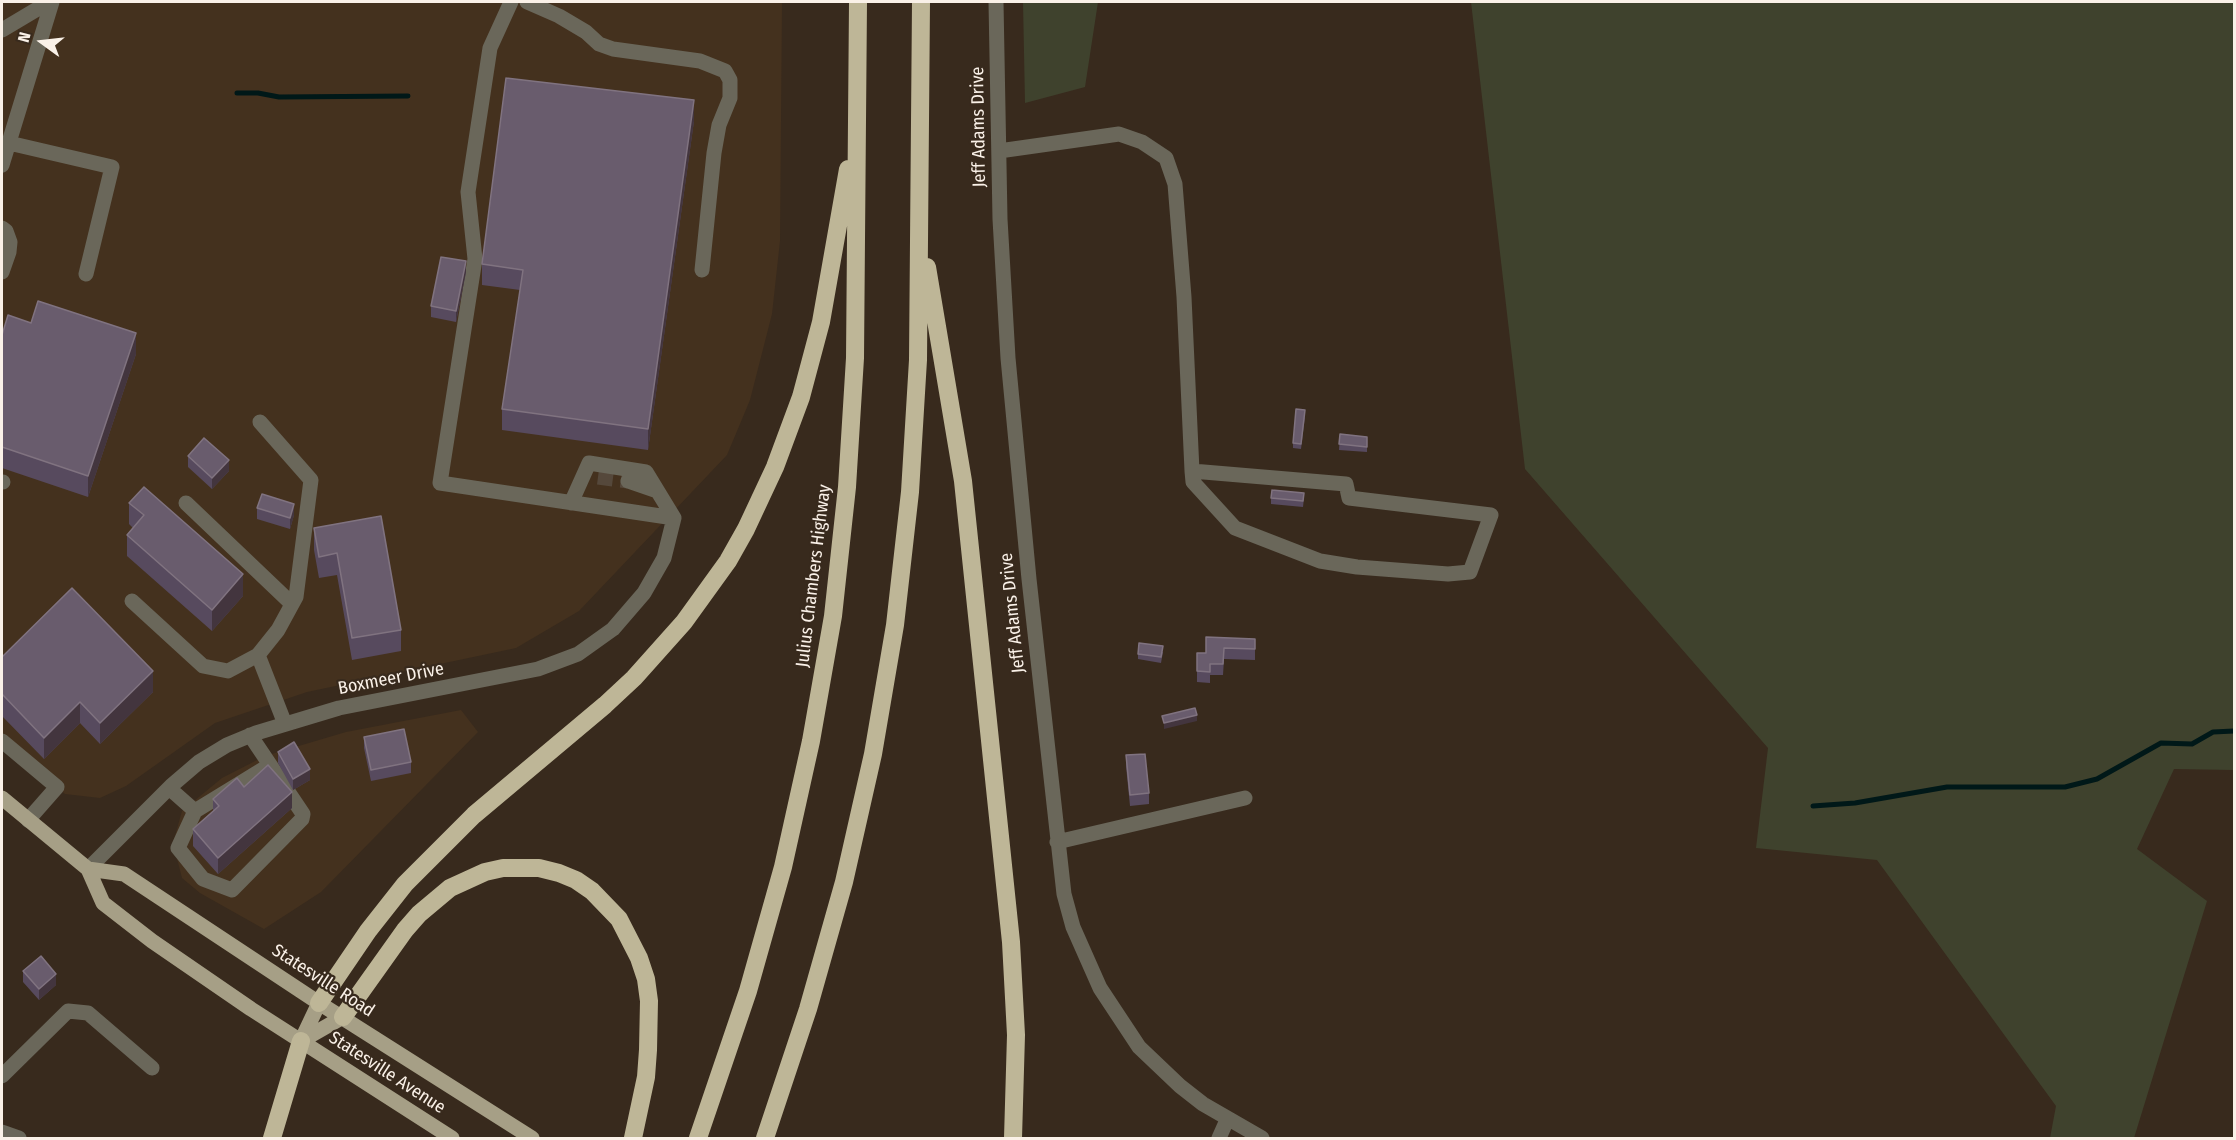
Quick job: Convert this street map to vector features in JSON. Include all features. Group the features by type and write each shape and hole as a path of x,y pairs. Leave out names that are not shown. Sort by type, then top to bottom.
{"highway":[{"name":"Julius Chambers Highway","path":"698,1138 748,991 783,867 811,741 833,616 852,422 856,291 858,2"},
{"path":"765,1138 808,1009 844,882 862,808 885,690 901,581 910,492 918,360 921,2"},
{"path":"319,1003 405,884 474,816 634,678 684,622 728,561 775,467 807,379 821,322 857,117"},
{"path":"920,219 963,481 1011,942 1016,1035 1013,1138"},
{"path":"344,1017 405,930 419,914 450,888 485,872 503,868 539,868 567,877 592,891 619,919 639,958 646,979 649,1001 646,1077 633,1138"},
{"path":"272,1138 301,1041"}],"main road":[{"path":"2,798 88,869 103,903 200,974 301,1041"},
{"name":"Statesville Road","path":"88,869 124,874 319,1003 532,1138"},
{"path":"301,1041 319,1003"},
{"path":"301,1041 344,1017"},
{"name":"Statesville Avenue","path":"301,1041 452,1138"}],"street":[{"path":"2,30 51,2"},
{"path":"2,165 51,2"},
{"path":"511,2 490,48 468,192 475,259 440,483 674,518"},
{"path":"527,2 559,16 586,32 599,44 613,49 700,61 725,71 730,80 730,98 719,125 714,153 702,270"},
{"name":"Jeff Adams Drive","path":"996,2 1003,284 1008,358 1057,842 1067,905 1086,959 1100,988 1134,1040 1152,1061 1180,1086 1227,1120 1262,1138"},
{"path":"999,151 1119,134 1142,142 1166,158 1175,184 1184,297 1192,482 1235,528 1320,561 1357,567 1448,574 1470,572 1491,515 1349,498 1346,484 1192,471"},
{"path":"9,143 112,166 86,274"},
{"path":"2,228 6,231 10,243 2,272"},
{"path":"132,601 203,666 228,671 258,655 278,630 296,597 311,480 260,422"},
{"path":"571,503 588,463 646,471 674,518"},
{"path":"582,476 598,477"},
{"path":"628,481 657,491"},
{"path":"186,503 292,604"},
{"name":"Boxmeer Drive","path":"88,869 169,788 199,762 227,745 250,735 339,708 538,669 578,654 613,629 644,593 664,558 674,518"},
{"path":"258,655 285,724"},
{"path":"250,735 303,814 302,819 232,890 203,879 178,848 195,811 270,765"},
{"path":"2,741 57,788 28,820"},
{"path":"169,788 195,811"},
{"path":"1057,842 1245,798"},
{"path":"2,1076 68,1011 88,1012 152,1068"},
{"path":"1219,1138 1227,1120"},
{"path":"2,1132 19,1138"}],"shaded area":[{"path":"2,2 782,2 780,241 772,314 750,400 727,455 579,611 516,648 307,692 215,723 126,786 100,798 65,794 2,734"},
{"path":"461,710 478,732 321,892 264,929 200,893 182,878 173,843 182,811 222,778 265,756 346,732"}],"green space":[{"path":"1023,2 1098,2 1085,87 1025,103"},
{"path":"1471,2 2234,2 2234,770 2174,769 2137,849 2207,901 2134,1138 2050,1138 2056,1106 1877,860 1756,848 1768,748 1525,469"}],"building":[{"path":"506,78 694,100 648,429 502,409 523,270 482,264"},
{"path":"441,257 466,261 456,311 431,306"},
{"path":"38,301 136,333 88,476 2,447 2,335 8,315 31,323"},
{"path":"1296,409 1305,410 1301,444 1293,443"},
{"path":"1340,434 1367,437 1367,447 1339,444"},
{"path":"204,438 229,460 212,478 188,456"},
{"path":"144,487 243,574 212,610 127,535 144,515 129,503"},
{"path":"1272,490 1304,493 1303,501 1271,498"},
{"path":"262,494 294,504 290,518 257,508"},
{"path":"381,516 401,630 352,638 337,553 319,557 314,528"},
{"path":"72,588 153,671 100,723 80,702 44,738 2,694 2,657"},
{"path":"1206,637 1255,639 1255,649 1224,648 1223,664 1210,664 1210,672 1197,671 1197,653 1206,653"},
{"path":"1139,643 1163,646 1161,657 1138,654"},
{"path":"1195,708 1197,715 1164,723 1162,716"},
{"path":"404,729 411,762 371,770 364,737"},
{"path":"294,742 310,769 293,779 278,752"},
{"path":"1145,754 1149,793 1130,795 1126,755"},
{"path":"268,765 292,792 218,858 193,829 219,806 213,799 237,778 244,787"},
{"path":"41,956 56,974 39,989 23,971"}],"waterway":[{"path":"237,93 258,93 279,97 408,96"},
{"path":"1813,806 1855,803 1947,787 2065,787 2097,779 2161,743 2192,744 2213,732 2234,731"}],"tunnel":[{"path":"598,477 628,481"}]}
